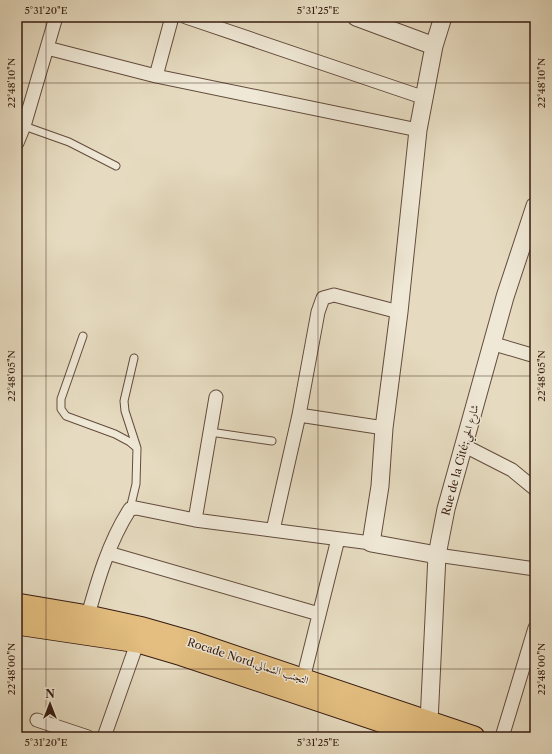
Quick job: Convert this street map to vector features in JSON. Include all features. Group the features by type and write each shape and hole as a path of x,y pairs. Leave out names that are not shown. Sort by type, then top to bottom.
{"main road":[{"name":"Rocade Nord,التجنب الشمالي","path":"17,604 86,624 140,635 192,642 303,679 428,729"},
{"name":"Rocade Nord,التجنب الشمالي","path":"17,624 86,624"},
{"name":"Rocade Nord,التجنب الشمالي","path":"140,635 182,655 428,729 474,737"}],"street":[{"path":"17,143 21,125 56,17"},
{"path":"156,76 172,17"},
{"path":"186,17 425,98"},
{"path":"357,17 434,46"},
{"path":"371,543 380,486 384,428 399,312 418,130 434,46 443,17"},
{"path":"47,48 156,76 418,130"},
{"name":"Rue de la Cité;شارع الحي","path":"428,729 437,555 446,509 491,343 535,206"},
{"path":"273,530 299,415 318,312 323,298 334,295 399,312"},
{"path":"491,343 535,356"},
{"path":"195,520 216,396"},
{"path":"299,415 384,428"},
{"path":"463,445 512,470 535,489"},
{"path":"86,624 108,553 123,520 130,509 136,508 195,520 371,543 437,555 535,569"},
{"path":"303,679 338,539"},
{"path":"108,553 319,614"},
{"path":"502,737 535,628"},
{"path":"104,737 140,635"},
{"path":"37,720 88,737"}],"lane":[{"path":"21,125 70,142 116,166"},
{"path":"83,336 61,399 61,409 66,416 114,434 130,442 137,448"},
{"path":"130,509 136,484 137,448 125,411 124,401 134,358"},
{"path":"210,432 272,441"}]}
